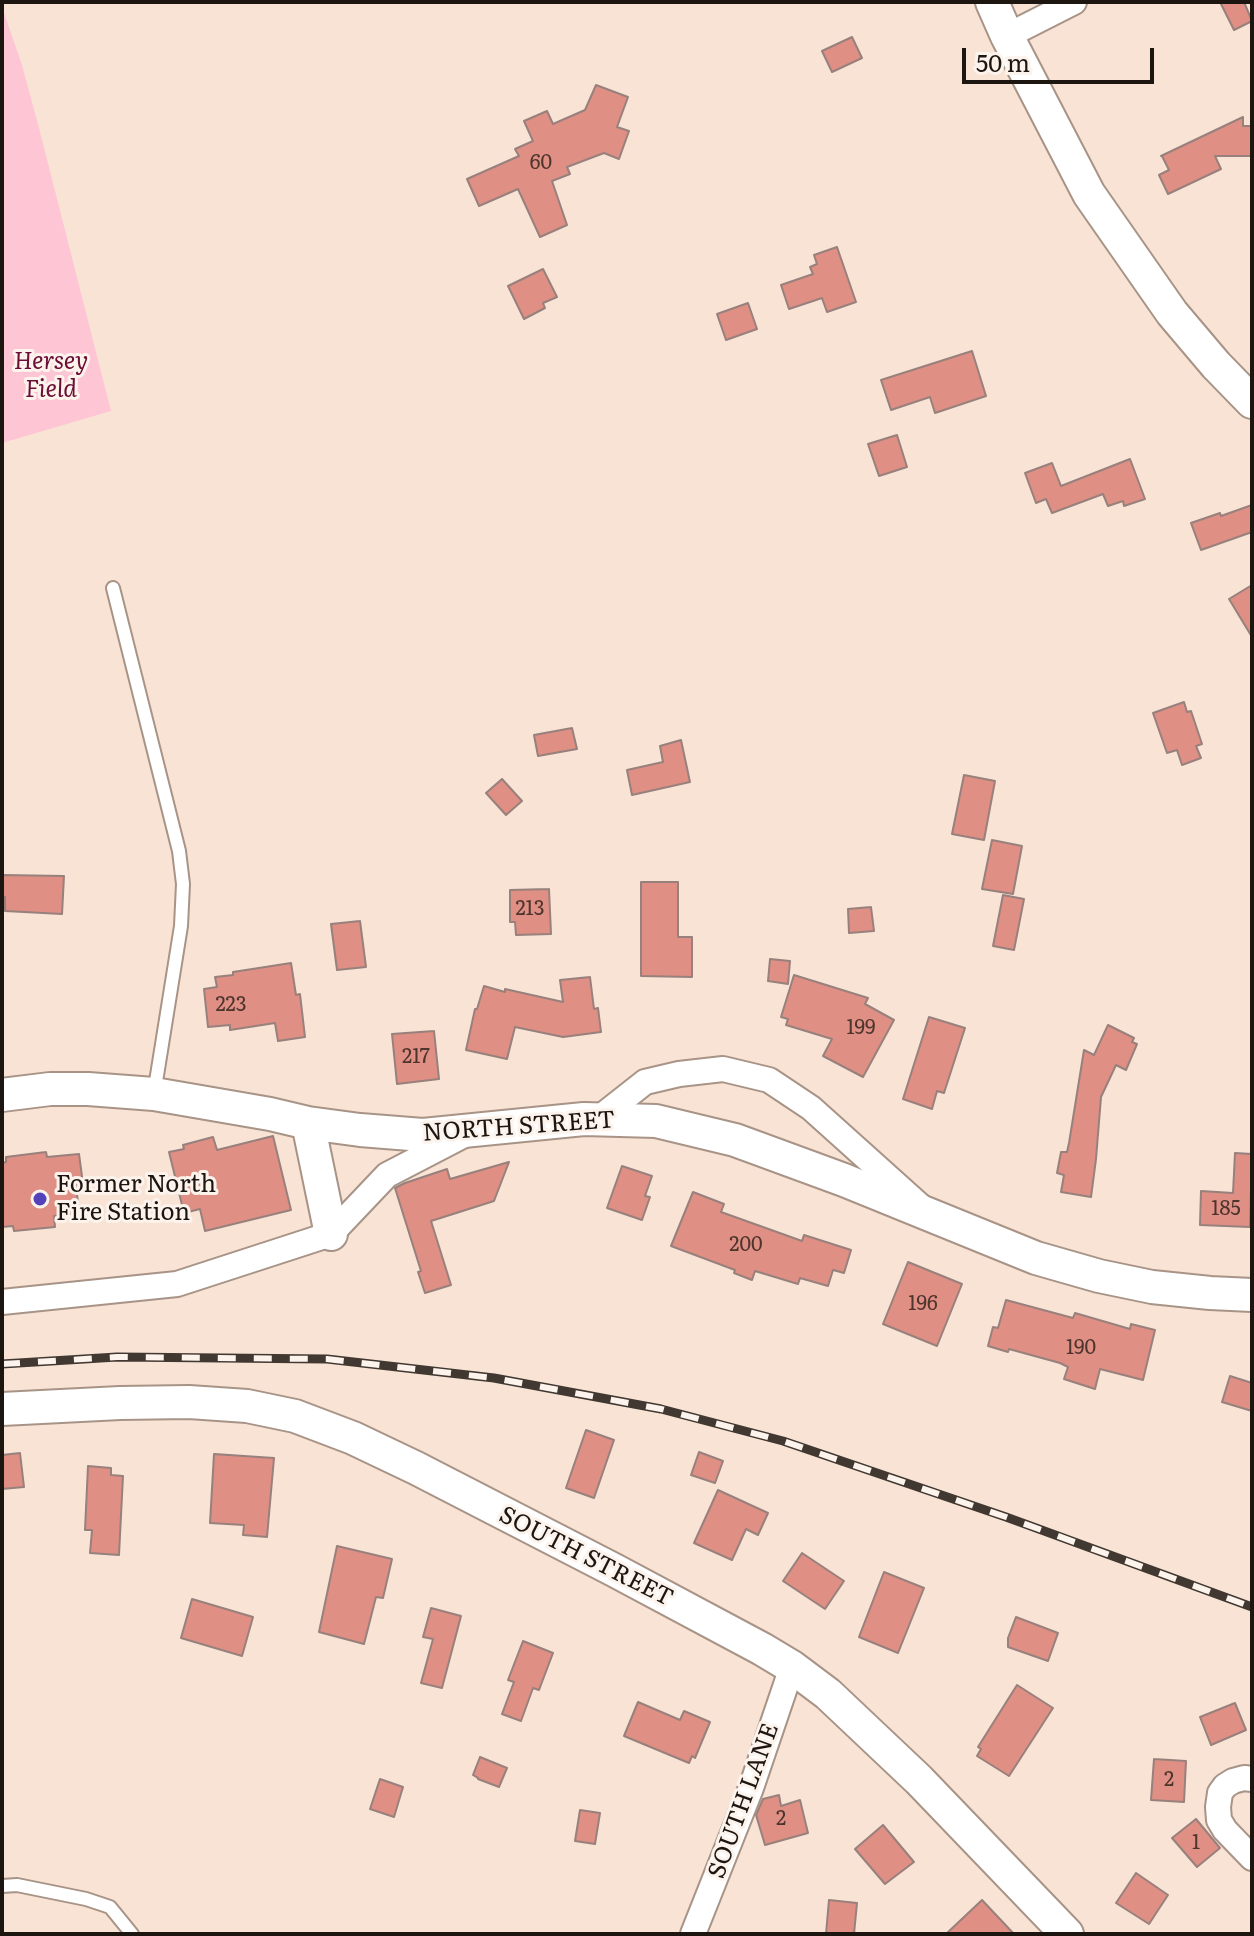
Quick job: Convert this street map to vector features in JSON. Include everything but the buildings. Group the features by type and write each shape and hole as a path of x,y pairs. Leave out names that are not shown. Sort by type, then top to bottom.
{"main road":[{"path":"992,2 1089,194 1172,313 1252,402"},
{"name":"NORTH STREET","path":"2,1095 50,1089 154,1094 308,1123 423,1135 569,1120 656,1121 735,1140 822,1171 1036,1258 1152,1287 1252,1295"},
{"path":"308,1123 331,1234"},
{"name":"SOUTH STREET","path":"2,1409 189,1402 247,1406 295,1416 353,1438 416,1468 614,1570 792,1667 828,1694 919,1780 1067,1934"}],"street":[{"path":"1007,36 1074,2"},
{"path":"598,1119 645,1082 679,1074 723,1069 769,1080 811,1108 928,1213"},
{"path":"2,1302 177,1284 331,1234 387,1175 476,1129"},
{"name":"SOUTH LANE","path":"693,1934 751,1788 792,1667"},
{"path":"1252,1779 1244,1778 1225,1786 1220,1793 1218,1807 1219,1820 1225,1830 1252,1858"}],"lane":[{"path":"113,588 179,851 183,884 181,926 154,1094"},
{"path":"2,1886 17,1885 110,1907 132,1934"}],"green space":[{"name":"Hersey Field","path":"2,7 39,128 111,411 2,443"}],"railway":[{"path":"2,1364 117,1357 327,1359 494,1378 661,1409 783,1441 1006,1517 1252,1607"}],"place":[{"name":"Former North Fire Station","path":"40,1199"}]}
